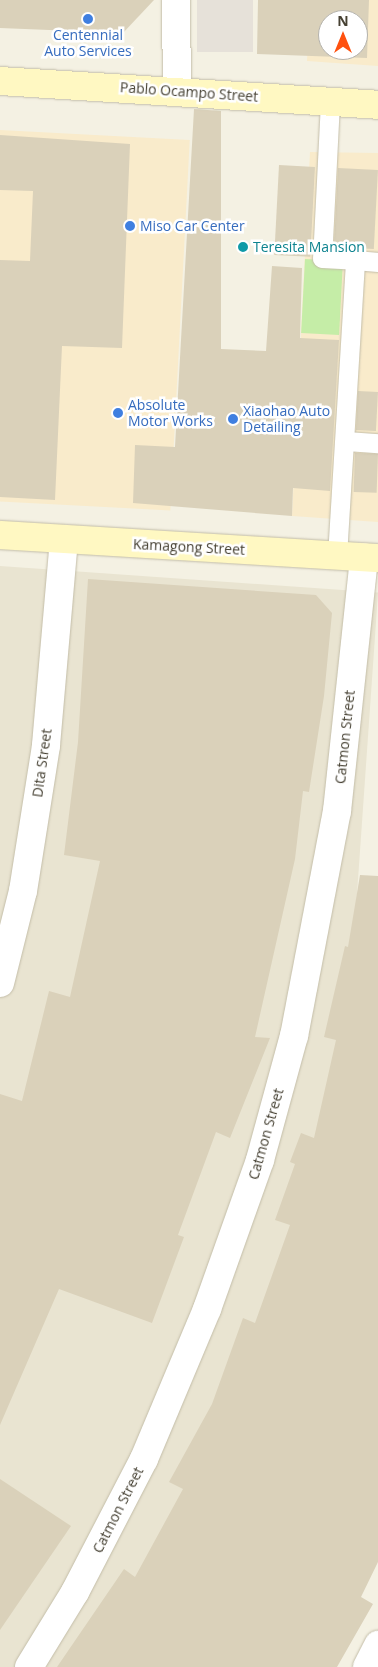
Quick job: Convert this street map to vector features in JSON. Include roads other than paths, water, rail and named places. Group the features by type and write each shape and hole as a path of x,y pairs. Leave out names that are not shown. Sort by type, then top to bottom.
{"main road":[{"name":"Pablo Ocampo Street","path":"0,81 378,105"},
{"name":"Kamagong Street","path":"0,535 371,558"}],"street":[{"path":"176,0 177,91"},
{"name":"Dita Street","path":"0,983 22,892 46,745 64,540"},
{"name":"Catmon Street","path":"29,1667 76,1592 144,1459 207,1309 260,1160 294,1036 338,811 371,558"},
{"path":"367,1667 378,1645"}],"lane":[{"path":"330,102 322,258 378,262"},
{"path":"338,556 355,260"},
{"path":"346,441 378,443"}],"place":[{"name":"Centennial Auto Services","path":"88,19"},
{"name":"Miso Car Center","path":"130,226"},
{"name":"Teresita Mansion","path":"243,247"},
{"name":"Absolute Motor Works","path":"118,413"},
{"name":"Xiaohao Auto Detailing","path":"233,419"}]}
